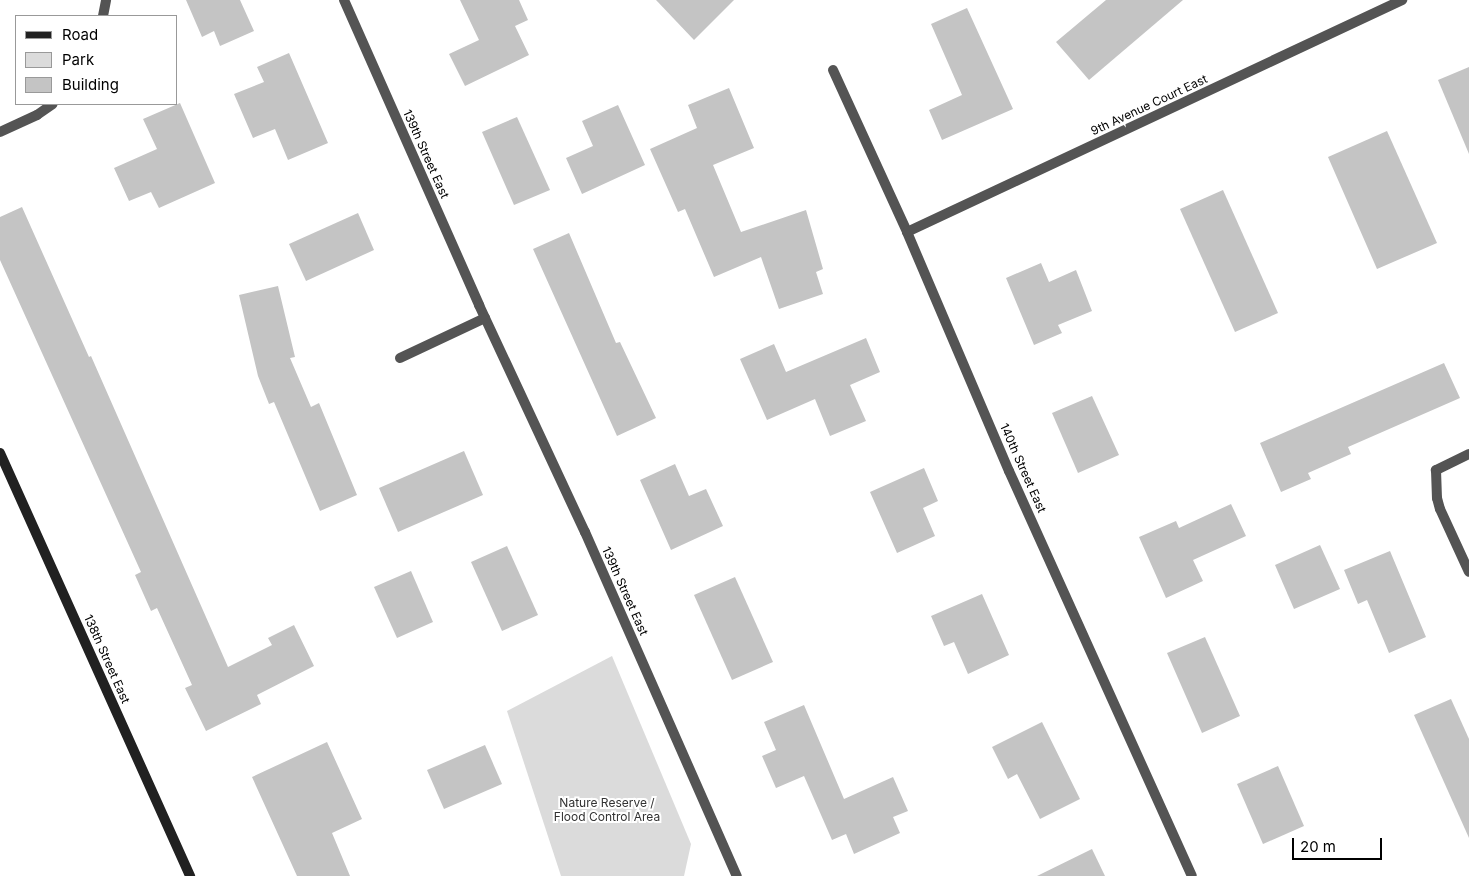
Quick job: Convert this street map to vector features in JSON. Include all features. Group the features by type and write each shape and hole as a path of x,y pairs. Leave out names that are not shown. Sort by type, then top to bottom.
{"street":[{"path":"103,15 106,0"},
{"name":"139th Street East","path":"344,0 486,318 585,532 737,876"},
{"name":"9th Avenue Court East","path":"907,232 1402,0"},
{"name":"140th Street East","path":"833,70 907,232 1009,471 1192,876"},
{"path":"0,132 37,115 52,105"},
{"path":"400,358 486,318"},
{"name":"138th Street East","path":"0,452 4,472 190,876"},
{"path":"1469,454 1436,470 1437,498 1440,509 1469,572"}],"green space":[{"name":"Nature Reserve / Flood Control Area","path":"612,656 691,844 684,876 561,876 507,711"}],"building":[{"path":"186,0 240,0 254,31 220,46 214,31 202,37"},
{"path":"460,0 519,0 528,20 515,26 529,55 465,86 449,54 479,40"},
{"path":"656,0 734,0 694,40"},
{"path":"1106,0 1183,0 1089,80 1056,42"},
{"path":"967,8 1013,109 942,140 929,110 962,95 931,24"},
{"path":"289,53 328,143 288,160 275,129 253,138 234,94 264,82 257,67"},
{"path":"1469,67 1469,154 1438,80"},
{"path":"729,88 754,148 713,165 741,232 806,210 823,269 816,272 823,294 779,309 761,257 714,277 685,209 678,212 650,149 697,128 688,105"},
{"path":"180,103 215,183 159,208 151,192 129,201 114,168 157,149 143,119"},
{"path":"618,105 645,165 582,194 566,158 593,146 582,121"},
{"path":"517,117 550,190 514,205 482,132"},
{"path":"1387,131 1437,243 1377,269 1328,157"},
{"path":"1223,190 1278,313 1235,332 1180,209"},
{"path":"22,207 89,357 91,356 228,667 272,645 268,638 294,625 314,666 257,695 261,704 206,731 185,688 192,685 157,608 151,611 135,575 141,572 0,260 0,217"},
{"path":"358,213 374,250 306,281 289,244"},
{"path":"569,233 616,343 620,342 656,418 617,436 533,249"},
{"path":"1041,263 1049,282 1076,270 1092,311 1058,325 1062,333 1034,345 1006,278"},
{"path":"278,286 295,357 290,358 311,407 319,403 357,495 320,511 274,402 269,404 258,376 239,295"},
{"path":"866,338 880,372 850,385 866,421 830,436 815,399 767,420 740,359 774,344 786,372"},
{"path":"1444,363 1460,398 1348,447 1351,454 1308,473 1311,479 1281,492 1260,443"},
{"path":"1092,396 1119,455 1078,473 1052,413"},
{"path":"464,451 483,495 398,532 379,488"},
{"path":"675,464 689,496 706,489 723,526 671,550 640,480"},
{"path":"924,468 938,501 923,508 935,536 897,553 870,492"},
{"path":"1231,504 1246,536 1193,560 1203,581 1166,598 1139,537 1176,521 1179,528"},
{"path":"1320,545 1340,589 1294,609 1275,565"},
{"path":"507,546 538,615 502,631 471,562"},
{"path":"1390,551 1426,637 1389,653 1367,600 1358,604 1344,570"},
{"path":"411,571 433,622 397,638 374,587"},
{"path":"735,577 773,662 732,680 694,595"},
{"path":"982,594 1009,655 968,674 954,642 944,646 931,616"},
{"path":"1205,637 1240,716 1202,733 1167,653"},
{"path":"1451,699 1469,739 1469,838 1414,715"},
{"path":"804,705 844,799 893,777 908,811 893,817 900,833 854,854 846,834 832,840 804,776 776,788 762,756 776,750 764,722"},
{"path":"1042,722 1080,799 1040,819 1017,774 1008,779 992,747"},
{"path":"327,742 362,819 332,833 350,876 297,876 252,777"},
{"path":"485,745 502,784 444,809 427,770"},
{"path":"1278,766 1304,826 1263,844 1237,784"},
{"path":"1092,849 1105,876 1037,876"}]}
